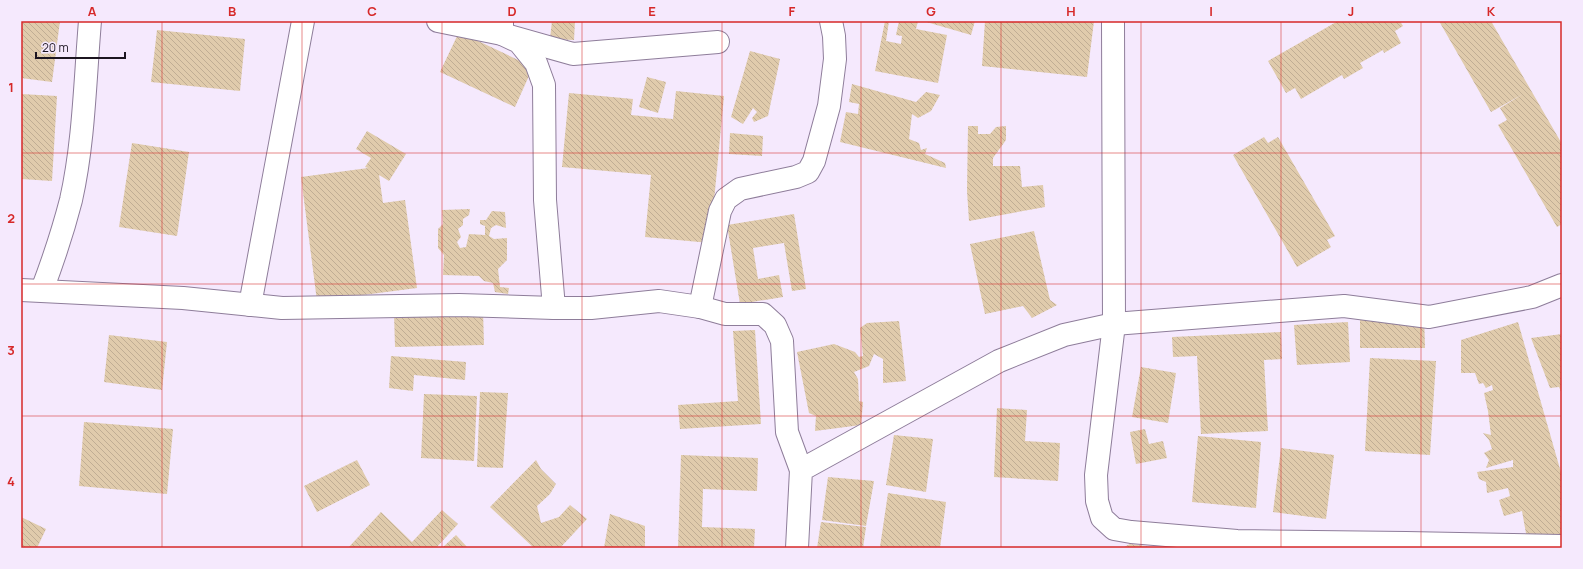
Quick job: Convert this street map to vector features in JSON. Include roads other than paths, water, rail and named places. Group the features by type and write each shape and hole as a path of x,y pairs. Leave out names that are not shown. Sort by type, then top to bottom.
{"street":[{"path":"42,290 59,244 71,199 80,141 90,21"},
{"path":"250,305 303,21"},
{"path":"438,21 502,28 572,54 718,42"},
{"path":"700,307 720,211 726,199 740,190 796,177 808,172 814,161 829,106 835,59 834,36 831,21"},
{"path":"1113,21 1114,324 1096,475 1097,501 1102,518 1114,529 1131,532 1237,541 1406,542 1561,546"},
{"path":"502,28 520,42 536,63 544,85 545,200 554,308"},
{"path":"801,470 999,361 1064,334 1114,324 1344,306 1429,316 1532,296 1562,285"},
{"path":"21,290 183,298 282,308 459,305 591,308 659,301 700,307 725,314 762,314 775,325 782,341 787,432 801,470 797,548"}]}
